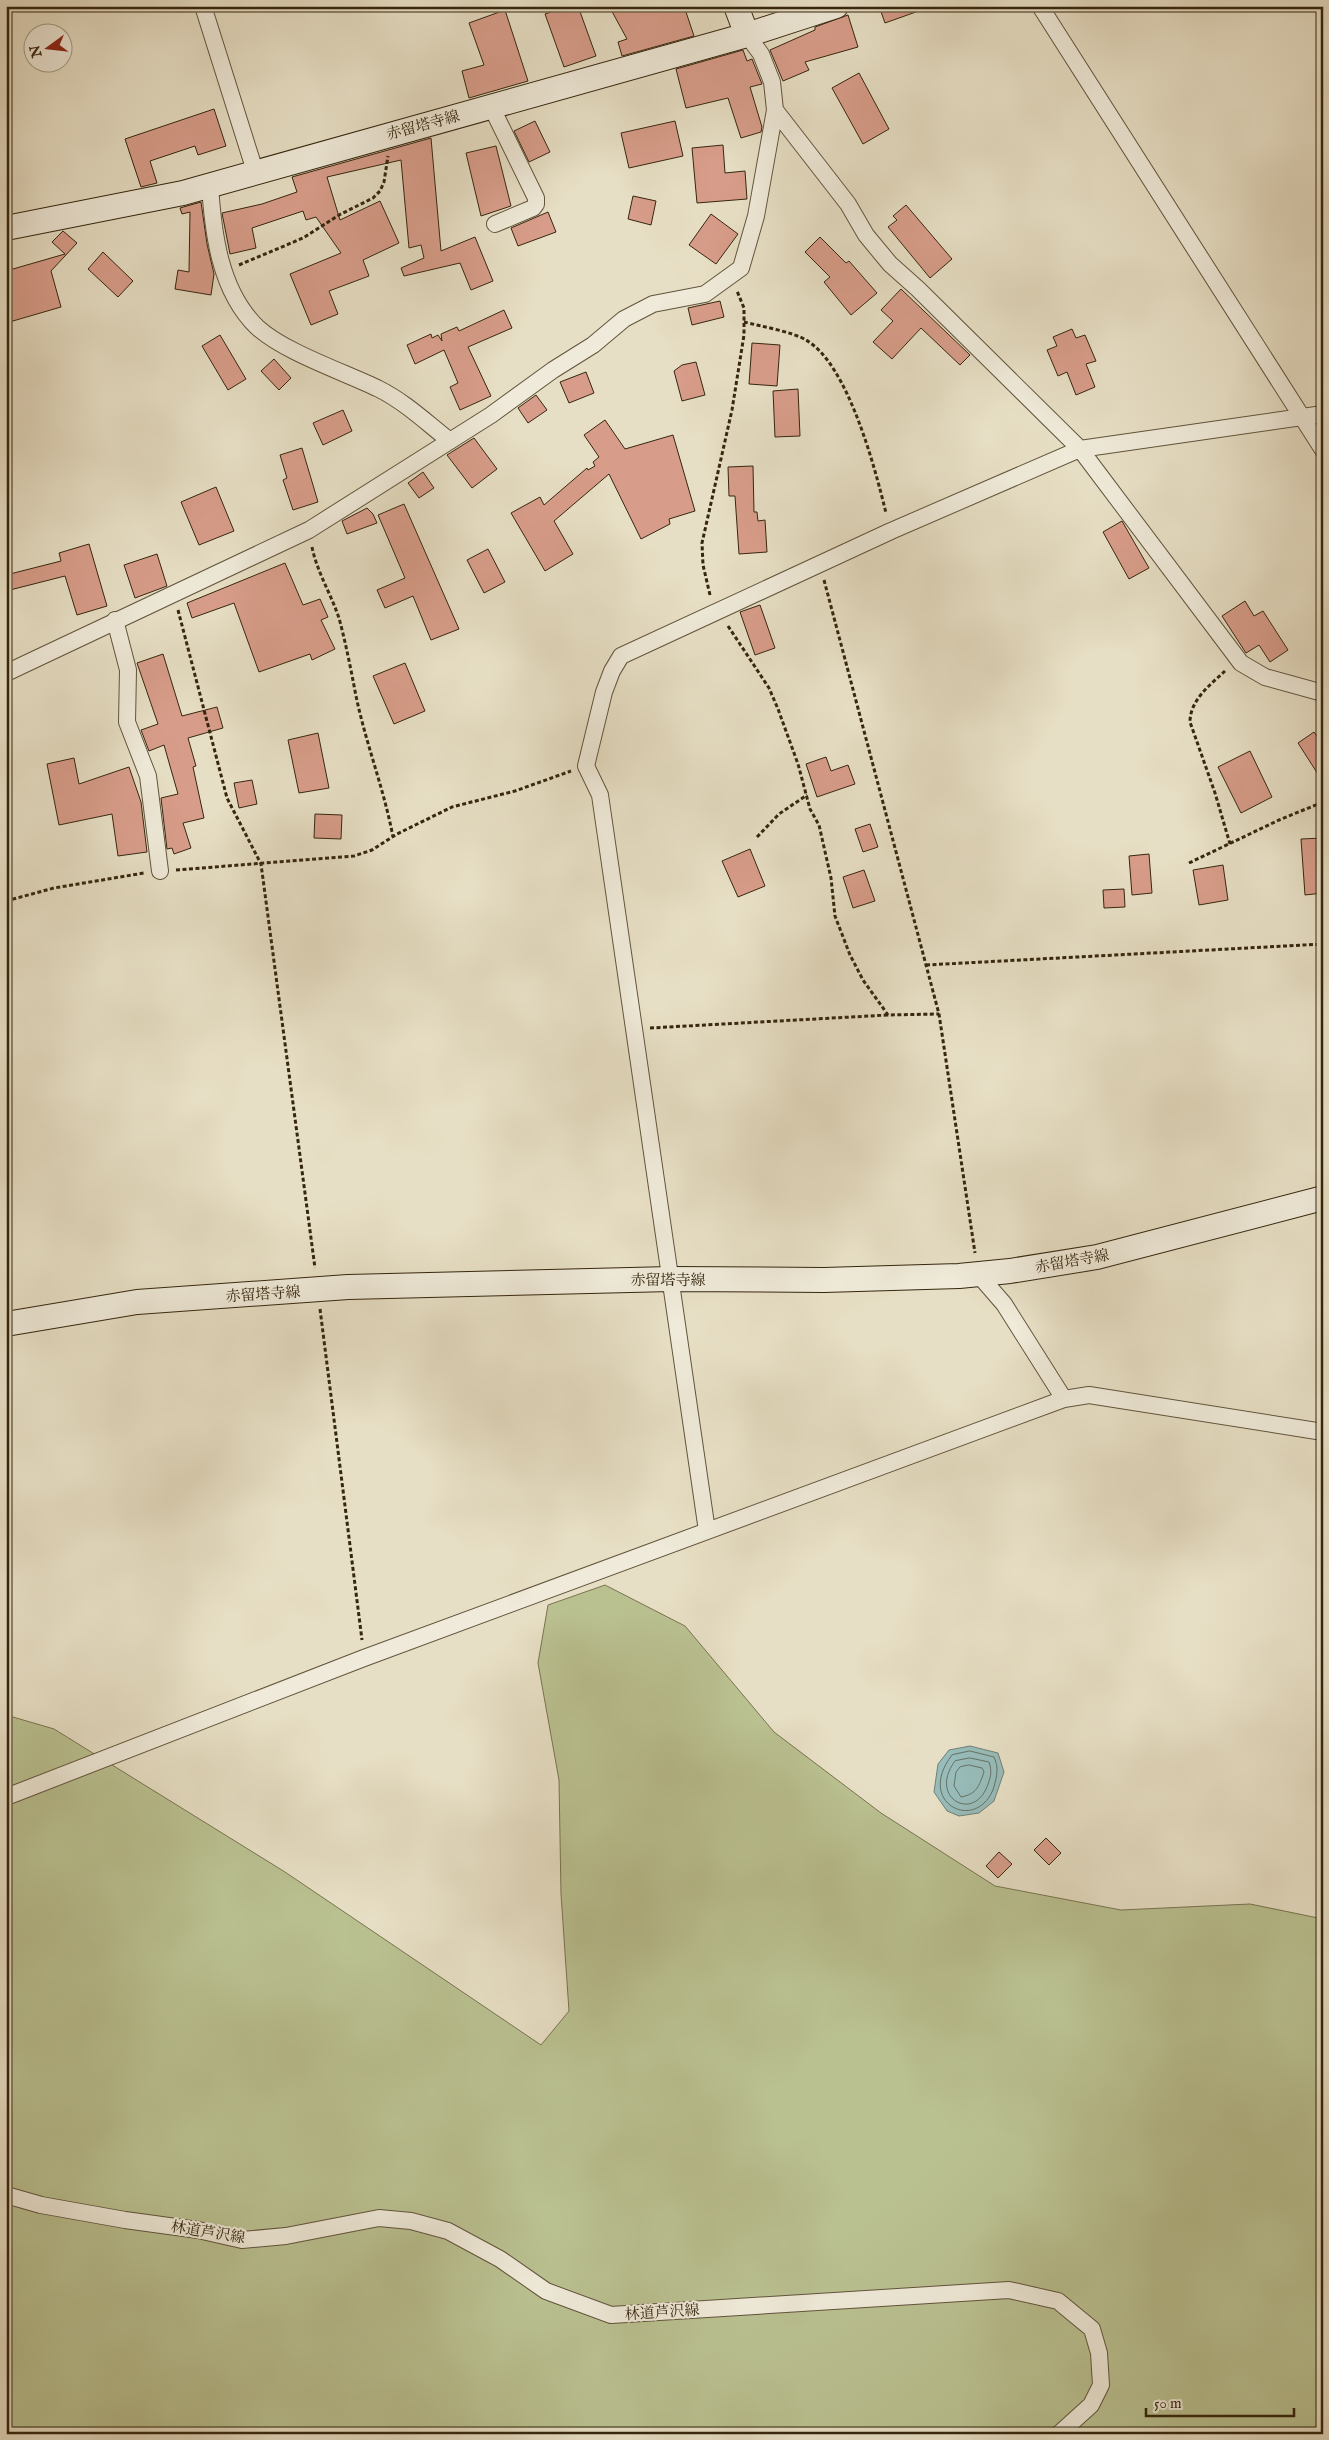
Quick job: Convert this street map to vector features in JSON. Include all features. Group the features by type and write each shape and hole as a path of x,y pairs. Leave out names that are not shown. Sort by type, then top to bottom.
{"main road":[{"path":"736,6 747,35"},
{"name":"赤留塔寺線","path":"6,228 182,193 255,171 747,35 836,6"},
{"name":"赤留塔寺線","path":"6,1324 137,1302 348,1287 671,1279 824,1280 1010,1272 1097,1257 1323,1198"}],"street":[{"path":"204,6 255,171"},
{"path":"1040,6 1323,450"},
{"path":"6,673 309,530 491,415 552,370 593,346 624,319 653,304 704,294 728,279 741,268 748,249 775,110 772,82 762,54 747,35"},
{"path":"491,106 536,198 536,204 533,208 495,224"},
{"path":"775,110 848,204 866,235 890,264 918,289 1080,449 1237,659 1265,677 1323,693"},
{"path":"210,185 215,241 230,287 244,310 258,327 277,341 380,390 414,412 450,441"},
{"path":"707,1531 600,795 586,766 604,692 612,670 621,656 716,611 891,531 1080,449 1323,414"},
{"path":"116,620 128,670 127,722 148,776 160,871"},
{"path":"978,1274 1004,1304 1064,1399"},
{"path":"6,1797 364,1658 1064,1399 1089,1395 1323,1432"},
{"name":"林道芦沢線","path":"6,2195 41,2205 125,2220 198,2230 242,2240 286,2236 379,2218 411,2221 448,2231 500,2259 546,2291 611,2315 1009,2290 1058,2301 1092,2329 1099,2353 1101,2385 1091,2405 1059,2434"}],"path":[{"path":"225,271 303,238 339,215 373,198 380,191 388,165 386,135"},
{"path":"728,279 740,296 744,308 744,322 732,410 702,543 703,565 716,611 728,625 769,688 798,764 823,840 831,878 835,916 840,930 863,980 888,1014"},
{"path":"744,322 794,334 807,340 826,359 851,404 861,427 891,531"},
{"path":"309,530 316,565 339,621 356,696 388,810 393,837"},
{"path":"820,564 939,1014 978,1274"},
{"path":"174,593 227,798 261,864 318,1290 364,1658"},
{"path":"1230,844 1216,793 1195,737 1190,713 1203,692 1237,659"},
{"path":"6,901 54,888 160,871 354,856 372,850 393,837 452,807 515,791 586,766"},
{"path":"757,837 773,819 807,795"},
{"path":"1190,863 1323,802"},
{"path":"926,964 1323,944"},
{"path":"634,1029 888,1014 939,1014"}],"green space":[{"path":"605,1585 685,1626 774,1732 881,1813 995,1886 1121,1910 1250,1904 1323,1919 1323,2434 6,2434 6,1715 54,1729 285,1872 541,2045 569,2011 561,1894 559,1780 538,1663 548,1605"}],"water":[{"path":"970,1746 998,1753 1004,1772 994,1801 979,1813 959,1816 947,1811 934,1792 938,1764 949,1750"}],"building":[{"path":"567,6 578,6 596,56 564,67 545,14"},
{"path":"609,6 684,6 694,36 622,56 618,42 627,39"},
{"path":"879,6 926,6 927,8 885,23"},
{"path":"505,10 528,81 469,98 462,71 484,65 469,23"},
{"path":"848,15 858,47 805,62 809,70 783,81 770,50 815,30 815,27"},
{"path":"743,50 747,61 752,59 762,84 750,87 762,127 761,132 741,138 728,98 686,108 676,69"},
{"path":"859,73 889,129 863,144 832,88"},
{"path":"214,109 226,146 198,155 195,146 150,161 157,183 141,187 125,139"},
{"path":"535,121 550,152 529,162 514,131"},
{"path":"675,121 683,156 629,168 621,133"},
{"path":"431,138 441,251 475,237 493,281 471,290 460,263 404,276 401,268 424,258 421,245 409,248 401,160 327,177 340,220 380,201 399,243 363,260 369,276 329,291 338,314 311,325 290,274 341,253 316,217 306,220 303,211 252,228 256,248 230,254 222,213 262,204 297,192 292,177"},
{"path":"723,145 725,173 745,171 747,199 697,203 692,148"},
{"path":"496,146 511,206 481,216 466,153"},
{"path":"633,196 656,201 651,225 628,219"},
{"path":"201,202 207,244 214,274 211,295 175,289 178,270 189,272 190,212 182,214 180,208"},
{"path":"906,205 952,259 930,278 888,227 897,220 893,216"},
{"path":"548,212 556,232 518,246 511,228"},
{"path":"711,214 738,234 716,264 689,245"},
{"path":"63,231 77,243 51,271 61,307 6,323 6,271 65,254 52,242"},
{"path":"820,237 846,263 849,261 877,293 851,315 824,282 830,277 805,252"},
{"path":"103,252 133,281 118,297 88,269"},
{"path":"901,289 970,355 960,365 921,328 892,359 873,342 893,321 881,310"},
{"path":"720,301 724,317 692,325 688,308"},
{"path":"504,310 512,328 468,347 491,396 460,410 450,387 458,383 444,350 415,364 407,345 431,334 432,338 438,335 442,341 441,334 457,327 459,331"},
{"path":"1072,329 1076,338 1085,335 1096,361 1086,364 1095,387 1076,395 1067,372 1058,376 1047,350 1057,346 1053,337"},
{"path":"220,335 246,379 228,390 202,346"},
{"path":"752,343 780,345 777,386 749,384"},
{"path":"274,359 291,378 279,390 261,371"},
{"path":"696,362 705,395 682,401 674,371 682,365"},
{"path":"586,372 594,393 569,403 560,382"},
{"path":"798,389 800,436 775,437 773,391"},
{"path":"536,395 547,410 528,423 518,408"},
{"path":"343,410 352,431 323,445 313,423"},
{"path":"605,420 625,449 673,435 695,511 669,519 670,524 641,539 609,474 554,521 573,554 545,571 511,513 540,497 544,505 587,468 588,470 595,466 593,462 599,457 584,435"},
{"path":"474,438 497,469 472,488 447,455"},
{"path":"302,448 318,502 293,510 283,480 287,478 280,455"},
{"path":"753,466 754,512 757,512 758,521 765,520 767,552 739,554 735,496 729,496 728,467"},
{"path":"423,472 434,488 419,498 408,483"},
{"path":"216,487 234,531 199,545 181,502"},
{"path":"404,504 459,629 431,640 413,596 385,608 377,590 405,578 378,515"},
{"path":"367,508 373,514 377,523 347,534 342,521"},
{"path":"1122,521 1149,568 1129,579 1103,532"},
{"path":"89,544 107,606 77,615 65,576 6,591 6,575 61,561 59,553"},
{"path":"488,549 505,582 484,593 467,560"},
{"path":"157,554 167,586 135,598 124,565"},
{"path":"285,563 303,605 320,599 328,617 321,620 335,649 312,660 310,654 259,672 234,603 192,618 187,603"},
{"path":"1245,601 1254,616 1263,611 1288,650 1270,662 1259,645 1246,653 1222,616"},
{"path":"760,605 775,648 755,655 740,612"},
{"path":"163,654 182,716 217,707 223,728 188,738 196,766 193,767 204,818 183,823 191,848 174,854 172,848 167,849 161,798 178,794 164,745 149,751 141,730 158,724 137,663"},
{"path":"405,663 425,711 394,724 373,676"},
{"path":"1314,732 1323,745 1323,782 1298,743"},
{"path":"318,733 329,788 299,793 288,740"},
{"path":"1250,751 1272,797 1241,813 1218,767"},
{"path":"826,757 831,771 848,765 855,784 817,797 806,764"},
{"path":"74,758 79,784 129,767 141,802 147,852 118,856 112,814 59,825 47,764"},
{"path":"252,780 257,804 239,808 234,783"},
{"path":"315,814 342,815 341,839 314,838"},
{"path":"870,824 878,847 863,852 855,829"},
{"path":"1323,838 1323,893 1305,895 1301,839"},
{"path":"750,849 765,886 738,897 722,861"},
{"path":"1149,854 1152,893 1132,895 1129,856"},
{"path":"1223,865 1228,900 1199,905 1193,870"},
{"path":"864,870 875,901 853,908 843,877"},
{"path":"1124,889 1125,907 1104,908 1103,890"},
{"path":"1046,1838 1061,1853 1049,1865 1034,1850"},
{"path":"999,1852 1012,1864 998,1878 986,1866"}]}
